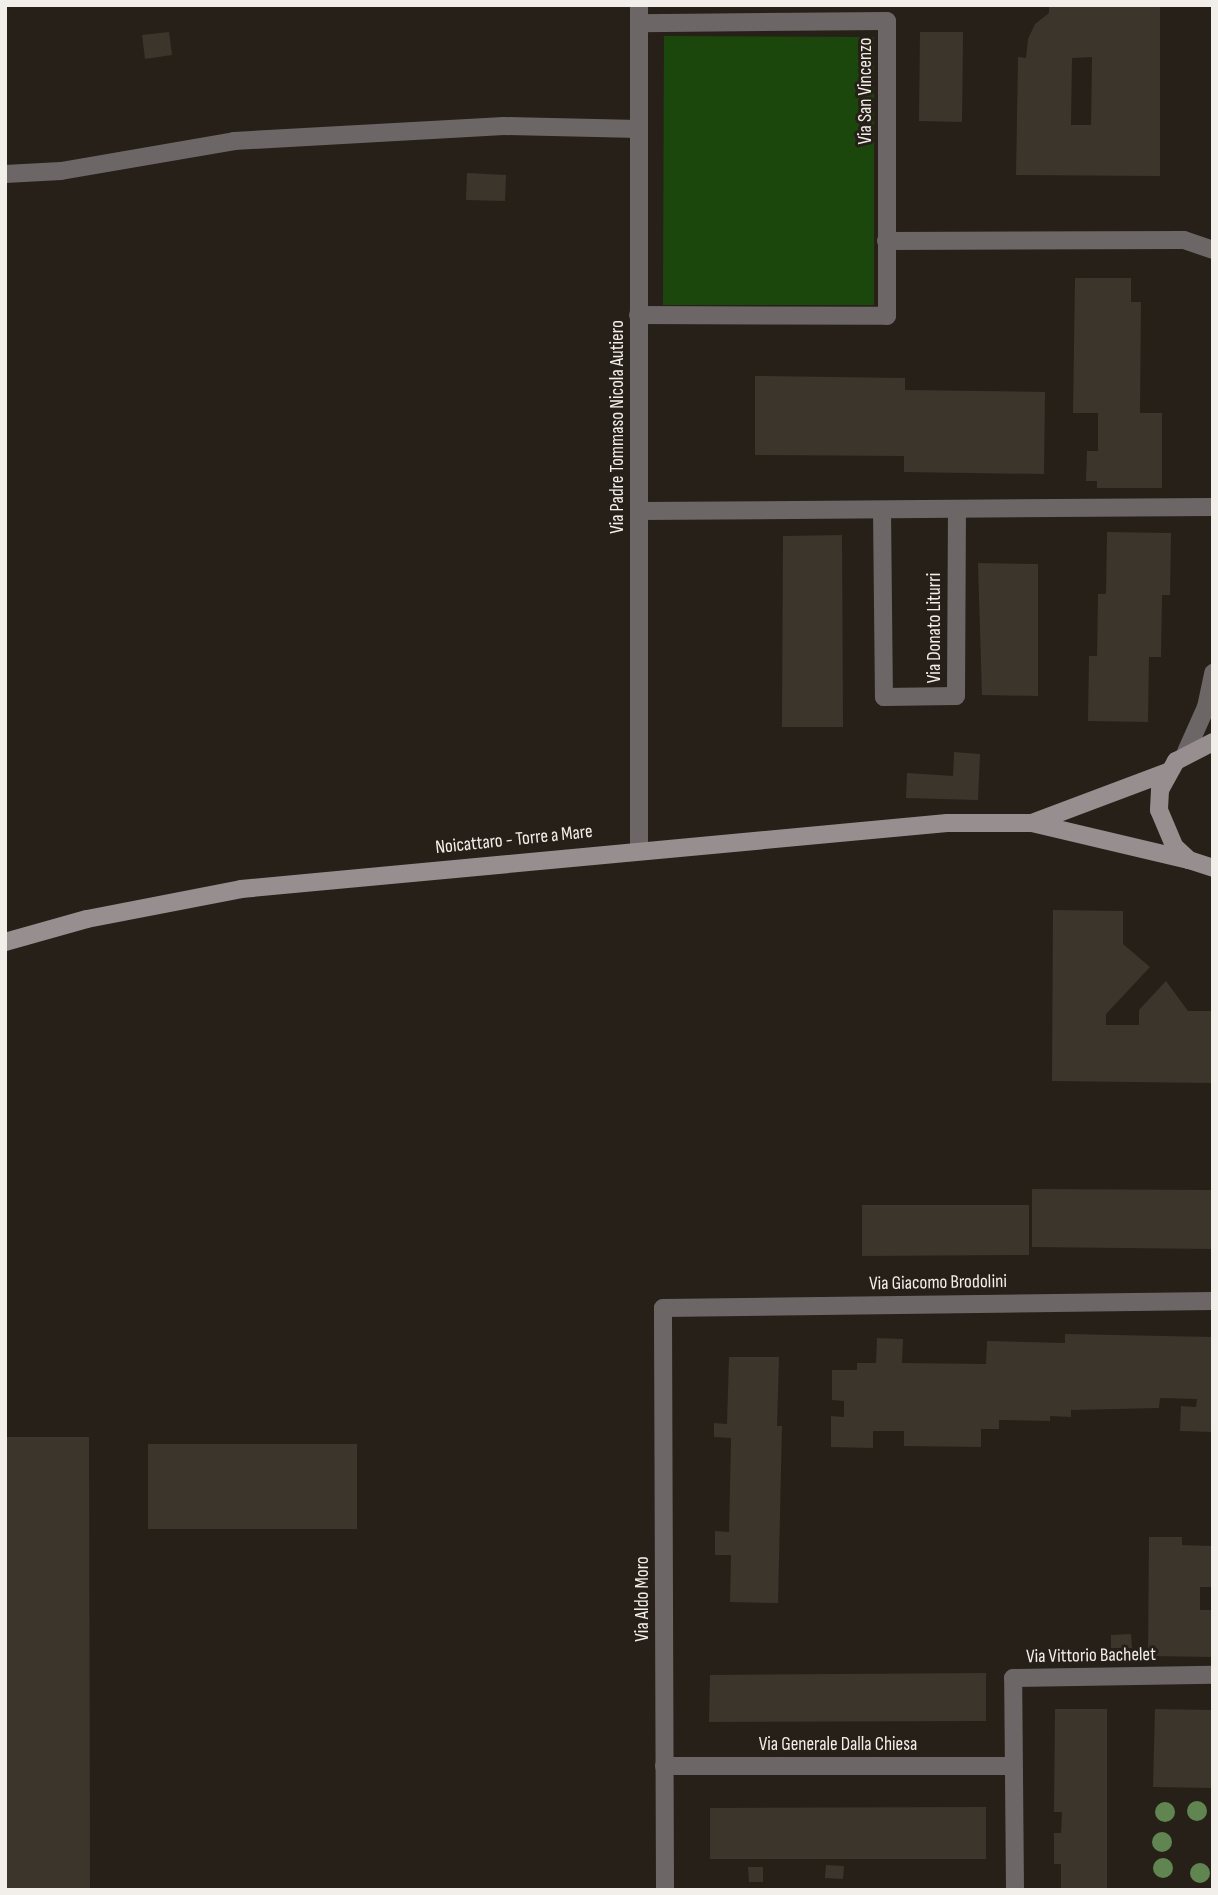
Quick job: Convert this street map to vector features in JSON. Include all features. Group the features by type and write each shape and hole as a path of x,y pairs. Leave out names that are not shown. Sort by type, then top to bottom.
{"main road":[{"path":"1189,860 1163,830 1159,810 1168,772 1186,752 1213,742"},
{"name":"Noicattaro - Torre a Mare","path":"1032,823 1168,772"},
{"name":"Noicattaro - Torre a Mare","path":"5,942 87,919 242,889 639,849 947,823 1032,823 1189,860 1212,869"}],"street":[{"name":"Via Padre Tommaso Nicola Autiero","path":"639,14 639,849"},
{"name":"Via San Vincenzo","path":"638,315 887,316 887,21 639,14"},
{"path":"5,174 61,171 234,141 505,127 639,129"},
{"path":"887,241 1184,240 1213,250"},
{"path":"639,511 1213,507"},
{"name":"Via Donato Liturri","path":"882,510 884,697 956,696 957,509"},
{"path":"1186,752 1206,707 1213,673"},
{"name":"Via Giacomo Brodolini","path":"663,1308 1213,1301"},
{"name":"Via Aldo Moro","path":"663,1308 665,1890"},
{"name":"Via Vittorio Bachelet","path":"1015,1890 1013,1678 1213,1675"},
{"name":"Via Generale Dalla Chiesa","path":"664,1766 1013,1766"}],"green space":[{"path":"664,36 874,37 874,305 663,305"}],"building":[{"path":"1049,5 1160,5 1160,176 1016,175 1018,57 1026,58 1028,39 1035,24 1049,13","holes":["1092,57 1091,125 1071,125 1072,58"]},
{"path":"169,32 172,55 145,59 142,35"},
{"path":"920,32 963,32 962,122 919,121"},
{"path":"467,173 506,175 505,201 466,200"},
{"path":"1075,278 1131,278 1131,302 1141,302 1140,413 1162,413 1162,488 1097,488 1097,481 1086,481 1087,451 1098,451 1098,413 1073,413"},
{"path":"755,376 905,378 905,390 1045,392 1044,474 904,472 904,456 755,455"},
{"path":"1107,532 1171,533 1170,595 1162,595 1161,657 1149,657 1148,722 1088,721 1089,656 1097,656 1098,594 1106,594"},
{"path":"842,535 843,727 782,727 783,536"},
{"path":"978,563 1038,564 1038,696 982,695"},
{"path":"954,752 980,754 978,800 906,798 907,773 953,776"},
{"path":"1053,910 1123,911 1123,944 1150,967 1106,1014 1106,1025 1139,1025 1139,1010 1166,981 1188,1011 1213,1011 1213,1083 1052,1081"},
{"path":"1032,1189 1213,1190 1213,1249 1032,1247"},
{"path":"862,1205 1029,1205 1029,1255 862,1256"},
{"path":"1065,1334 1213,1337 1213,1432 1180,1431 1181,1406 1196,1407 1197,1399 1160,1398 1159,1408 1071,1410 1071,1417 1050,1416 1050,1421 999,1420 999,1429 981,1429 981,1447 904,1446 904,1431 873,1431 873,1448 831,1447 831,1416 844,1417 844,1401 832,1400 832,1370 857,1370 857,1363 876,1363 877,1338 903,1339 902,1363 986,1364 987,1341 1065,1343"},
{"path":"729,1357 779,1357 777,1426 782,1426 778,1603 730,1602 731,1555 715,1555 715,1531 729,1532 731,1438 714,1437 714,1423 727,1424"},
{"path":"5,1437 89,1437 90,1890 5,1890"},
{"path":"148,1444 357,1444 357,1529 148,1529"},
{"path":"1149,1537 1182,1537 1182,1545 1213,1546 1213,1587 1200,1587 1200,1610 1213,1610 1213,1657 1148,1656"},
{"path":"1131,1634 1132,1648 1111,1648 1111,1635"},
{"path":"986,1673 986,1721 709,1722 710,1675"},
{"path":"1055,1709 1107,1709 1107,1890 1061,1890 1061,1864 1054,1864 1054,1833 1061,1833 1062,1812 1054,1812"},
{"path":"1155,1709 1213,1710 1213,1788 1153,1787"},
{"path":"986,1807 986,1859 710,1859 710,1808"},
{"path":"826,1865 844,1866 843,1879 825,1878"},
{"path":"748,1867 763,1867 763,1882 749,1882"}]}
